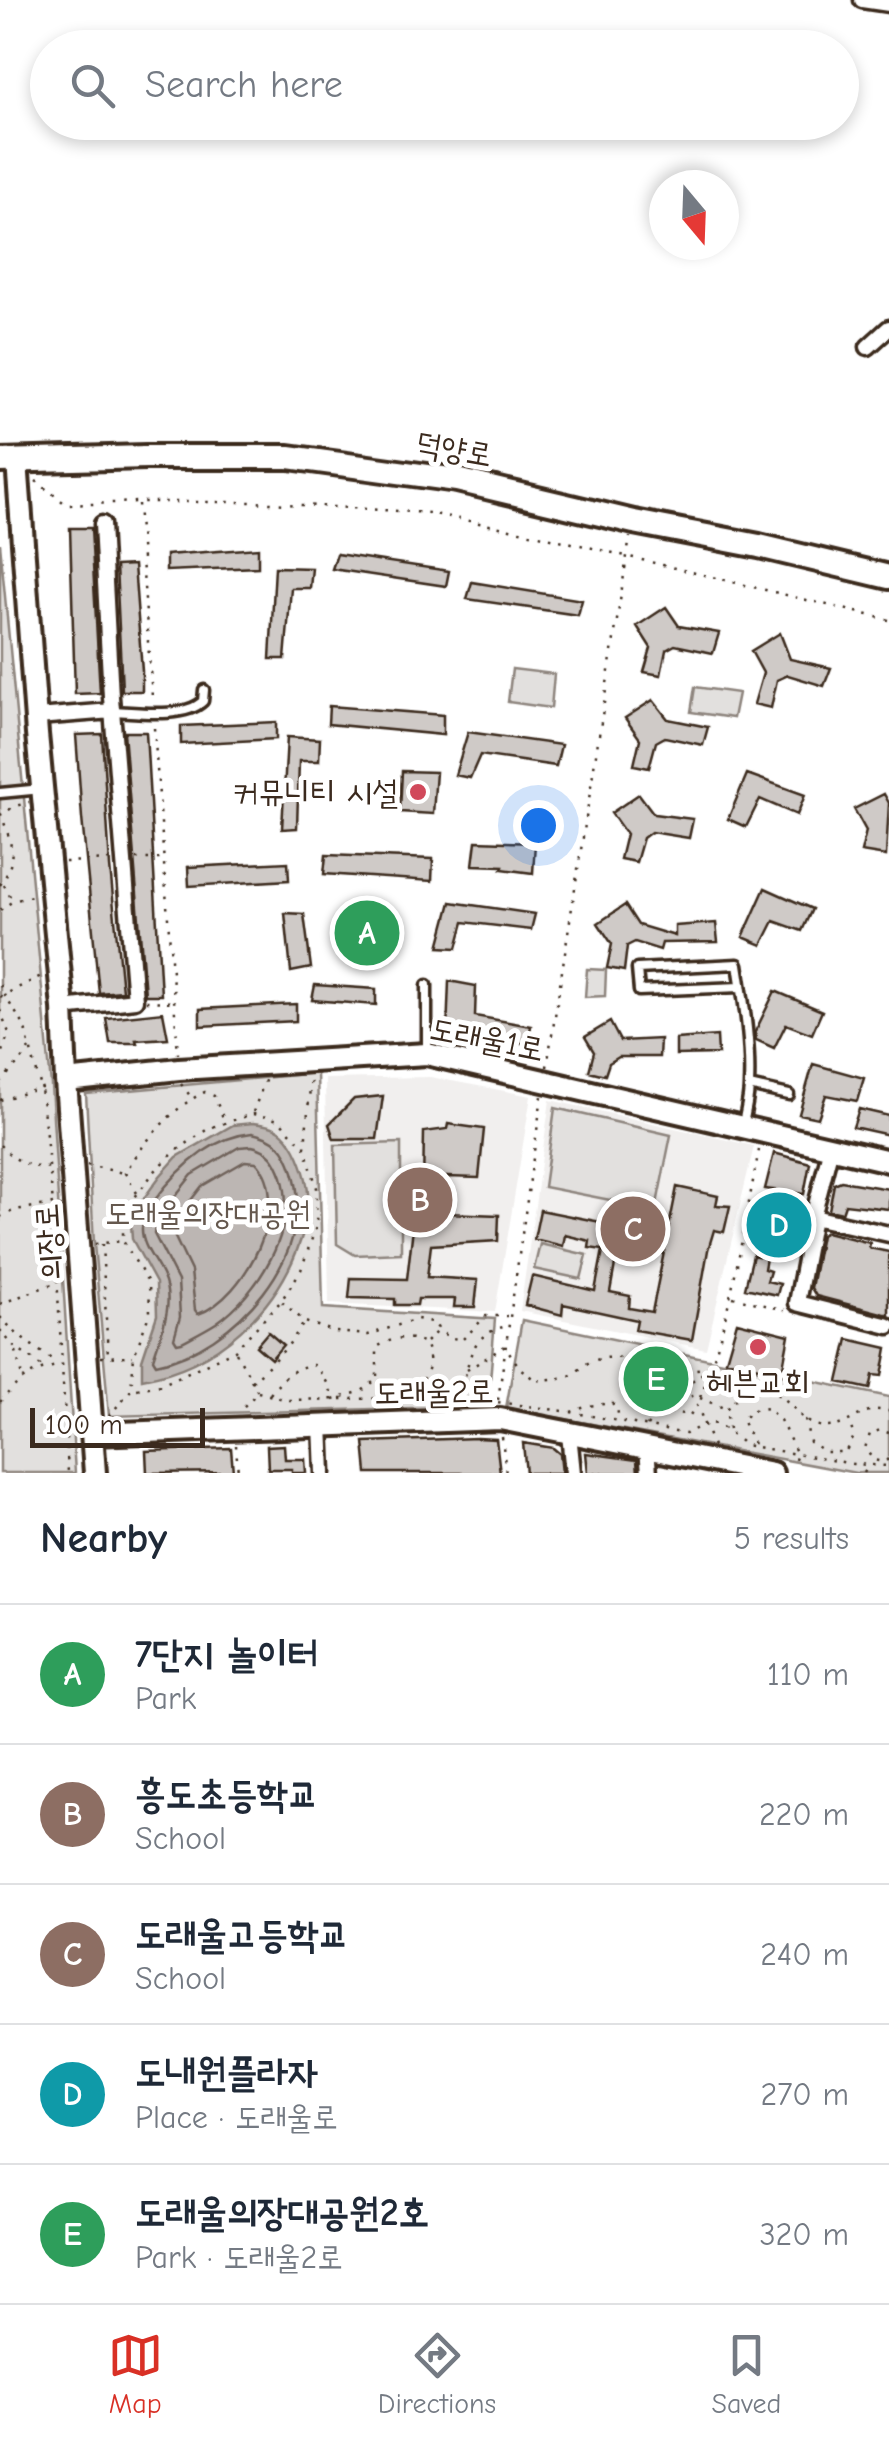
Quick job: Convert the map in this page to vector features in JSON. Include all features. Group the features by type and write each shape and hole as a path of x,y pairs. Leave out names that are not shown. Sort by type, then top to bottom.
{"main road":[{"name":"덕양로","path":"9,461 290,457 457,480 889,576"}],"street":[{"path":"862,0 889,4"},
{"path":"868,347 889,328"},
{"name":"의장로","path":"9,461 37,717 36,795 63,1008 61,1082 98,1427 96,1473"},
{"path":"63,1008 135,1000 102,524"},
{"path":"37,717 112,710"},
{"name":"도래울1로","path":"61,1082 179,1069 427,1054 889,1160"},
{"path":"831,1147 797,1303 889,1326"},
{"path":"813,1217 889,1234"},
{"path":"320,1417 323,1473"},
{"name":"도래울2로","path":"98,1427 320,1417 570,1423 647,1437 772,1473"},
{"path":"570,1423 573,1473"},
{"path":"647,1437 650,1473"}],"lane":[{"path":"112,710 153,713 196,709 204,701 204,690"},
{"path":"0,793 36,795"},
{"path":"741,986 639,991 637,969 738,964 741,986 749,1086 743,1126"},
{"path":"427,985 427,1054"},
{"path":"749,1086 789,1095"}],"path":[{"path":"35,480 67,505 255,502 429,513 535,534 889,620"},
{"path":"138,502 152,697"},
{"path":"547,1069 630,534"},
{"path":"154,728 178,1056"},
{"path":"13,901 1,883 11,868 12,854 2,814 36,795"},
{"path":"134,860 164,858"},
{"path":"63,862 115,860"},
{"path":"0,910 13,901 39,894"},
{"path":"2,996 46,974"},
{"path":"0,985 2,996 24,1025 41,1088 53,1204 68,1473"},
{"path":"135,1000 174,1002"},
{"path":"0,1010 9,1033 0,1056"},
{"path":"0,1082 29,1048"},
{"path":"131,1390 161,1385 235,1350 281,1301 301,1270 316,1227 317,1188 305,1148 312,1070"},
{"path":"252,1114 267,1074"},
{"path":"0,1100 61,1082"},
{"path":"180,1082 192,1098"},
{"path":"204,1084 205,1092"},
{"path":"499,1410 543,1090"},
{"path":"125,1173 145,1140 192,1098 205,1092 214,1096 225,1122"},
{"path":"98,1427 131,1390 134,1356 150,1312 149,1284 123,1240 128,1204 174,1152 225,1122 252,1114 278,1120 305,1148"},
{"path":"657,1410 690,1415 697,1406 730,1296 760,1144"},
{"path":"0,1145 18,1161 49,1168 61,1166"},
{"path":"84,1165 125,1173 138,1193"},
{"path":"0,1217 15,1210 60,1204"},
{"path":"90,1245 123,1240"},
{"path":"102,1244 108,1356"},
{"path":"0,1304 57,1282"},
{"path":"730,1296 785,1310"},
{"path":"281,1301 306,1322 336,1332 368,1335 417,1319 431,1322 448,1337 462,1340 486,1316 510,1316"},
{"path":"0,1318 20,1338 61,1365"},
{"path":"59,1322 66,1322"},
{"path":"252,1382 306,1322"},
{"path":"460,1397 473,1344 494,1329 508,1326"},
{"path":"426,1344 439,1329"},
{"path":"0,1330 16,1349 42,1368"},
{"path":"333,1400 362,1391 377,1379 377,1347 392,1338 411,1337 426,1344 431,1356 428,1372 410,1397"},
{"path":"505,1346 520,1368 536,1381 569,1376 590,1362 612,1358 637,1361 669,1376"},
{"path":"467,1370 505,1346"},
{"path":"16,1349 22,1378"},
{"path":"235,1350 258,1392 287,1400 460,1397 498,1401 570,1423 620,1422 647,1437 686,1434 706,1423 718,1424 745,1444 853,1464 889,1460"},
{"path":"99,1357 134,1356"},
{"path":"637,1361 658,1395"},
{"path":"0,1402 22,1378 42,1368 73,1362"},
{"path":"269,1395 299,1367 313,1366 322,1374 333,1400"},
{"path":"647,1437 658,1395 669,1376 712,1366"},
{"path":"712,1366 742,1392"},
{"path":"712,1366 686,1385 724,1459 738,1439"},
{"path":"419,1385 431,1382 464,1386"},
{"path":"726,1409 742,1392 762,1389 780,1394 805,1420 826,1427 849,1422 871,1410 889,1411"},
{"path":"236,1416 258,1392"},
{"path":"700,1398 726,1409"},
{"path":"287,1400 293,1411"},
{"path":"319,1400 320,1417"},
{"path":"570,1423 588,1406 612,1403 620,1422"},
{"path":"756,1446 742,1420 752,1410 767,1408 780,1420 797,1454 793,1465"},
{"path":"726,1409 729,1432"},
{"path":"805,1420 810,1442 826,1452 844,1452 854,1438 849,1422"},
{"path":"501,1430 506,1473"},
{"path":"864,1473 869,1460 864,1448 867,1438 875,1432 889,1433"},
{"path":"236,1440 238,1473"},
{"path":"834,1460 835,1452"},
{"path":"869,1460 889,1466"}],"shaded area":[{"path":"430,1077 531,1096 495,1312 329,1304 325,1079"},
{"path":"550,1100 754,1146 706,1349 520,1311"}],"green space":[{"path":"0,543 51,1085 75,1473 0,1473"},
{"path":"512,669 554,674 551,708 508,702"},
{"path":"695,687 738,693 733,718 691,712"},
{"path":"587,969 606,970 605,996 585,997"},
{"name":"도래울의장대공원","path":"317,1073 323,1308 495,1319 488,1406 109,1416 86,1094"},
{"path":"555,1108 671,1135 656,1209 544,1187"},
{"path":"401,1143 401,1253 355,1255 337,1244 335,1145"},
{"path":"540,1244 587,1255 581,1279 534,1269"},
{"path":"522,1320 889,1397 889,1473 856,1473 506,1408"}],"water":[{"path":"233,1125 273,1127 286,1136 306,1180 306,1222 291,1265 260,1311 219,1348 195,1362 142,1379 142,1360 157,1315 156,1283 132,1239 131,1223 136,1209 177,1157"}],"building":[{"path":"70,528 91,528 100,693 75,694"},
{"path":"258,548 258,567 166,571 166,555"},
{"path":"337,554 449,571 446,586 332,569"},
{"path":"134,565 142,691 122,691 116,566"},
{"path":"275,567 312,568 310,588 291,588 285,659 270,659"},
{"path":"472,582 582,600 578,615 467,599"},
{"path":"666,607 679,626 719,633 713,653 675,645 666,650 661,675 644,672 651,648 637,626"},
{"path":"780,633 790,659 831,668 824,686 788,675 777,680 771,708 754,704 763,673 751,651"},
{"path":"653,700 668,719 708,727 703,745 665,737 656,742 649,768 634,765 640,739 625,718"},
{"path":"329,706 443,715 443,735 328,724"},
{"path":"276,722 276,739 181,744 181,726"},
{"path":"124,732 146,732 161,995 145,995"},
{"path":"468,732 561,745 556,766 480,755 470,778 455,775"},
{"path":"102,734 122,991 99,993 76,735"},
{"path":"287,737 320,739 319,761 299,761 297,828 282,829"},
{"name":"커뮤니티 시설","path":"402,771 436,772 433,814 400,812"},
{"path":"747,774 805,795 797,815 760,799 746,827 728,819"},
{"path":"639,794 654,814 693,819 689,838 651,832 643,838 636,862 620,859 626,834 611,813"},
{"path":"884,794 889,803 886,856 861,852 866,831 854,809"},
{"path":"476,841 535,843 533,873 473,865"},
{"path":"326,855 433,859 432,881 324,874"},
{"path":"288,862 289,880 189,886 188,867"},
{"path":"765,888 812,909 802,931 774,921 762,945 743,937"},
{"path":"451,902 535,914 531,930 464,922 457,948 439,947"},
{"path":"625,905 638,925 675,936 675,926 716,923 718,942 662,943 660,950 635,942 627,946 624,971 607,968 612,944 598,923"},
{"path":"285,913 304,914 311,968 291,972"},
{"path":"449,981 476,986 475,1016 531,1026 528,1044 447,1033"},
{"path":"315,985 376,989 376,1005 312,1000"},
{"path":"775,991 822,1011 812,1034 786,1024 774,1048 756,1040 755,1032"},
{"path":"296,1004 296,1021 200,1026 200,1009"},
{"path":"163,1012 168,1038 110,1043 106,1018"},
{"path":"610,1022 620,1041 660,1039 659,1057 619,1057 609,1063 605,1075 589,1071 594,1052 585,1037"},
{"path":"717,1036 718,1054 676,1055 676,1039"},
{"path":"813,1064 864,1078 857,1101 826,1095 818,1118 799,1114"},
{"path":"383,1096 377,1139 334,1139 329,1124 354,1099"},
{"path":"859,1109 889,1116 889,1135 853,1127"},
{"path":"448,1124 484,1129 479,1178 447,1177 445,1213 499,1215 498,1241 431,1245 427,1277 478,1280 475,1307 454,1307 455,1299 418,1299 417,1305 395,1305 395,1299 349,1298 351,1278 407,1279 417,1193 423,1188 424,1132 447,1129"},
{"path":"774,1153 810,1163 804,1194 765,1189"},
{"path":"841,1181 889,1189 889,1209 845,1204 842,1213 829,1210 834,1184"},
{"path":"677,1187 718,1196 716,1205 730,1206 724,1232 714,1230 708,1250 692,1340 635,1330 637,1320 563,1304 562,1315 525,1305 532,1276 595,1291 603,1250 589,1248 590,1241 565,1235 563,1246 534,1239 540,1210 631,1228 625,1260 616,1259 610,1292 630,1296 629,1308 652,1312"},
{"path":"764,1204 801,1212 794,1246 756,1239"},
{"path":"826,1232 889,1252 889,1315 816,1296 811,1288 821,1235"},
{"path":"753,1255 766,1258 764,1269 770,1271 767,1281 780,1284 777,1295 745,1288"},
{"name":"헤븐교회","path":"737,1322 789,1335 782,1372 726,1360"},
{"path":"268,1332 283,1345 271,1359 256,1346"},
{"path":"848,1339 887,1348 882,1376 873,1375 870,1389 838,1382"},
{"path":"496,1439 500,1473 367,1473 364,1442"},
{"path":"523,1443 553,1448 560,1454 562,1473 526,1473"},
{"path":"284,1445 285,1459 305,1459 306,1473 268,1469 267,1446"},
{"path":"231,1448 233,1472 147,1473 146,1451"},
{"path":"586,1453 637,1460 638,1473 588,1473"}],"place":[{"name":"커뮤니티 시설","path":"418,792"},
{"name":"7단지 놀이터","path":"367,933"},
{"name":"흥도초등학교","path":"420,1200"},
{"name":"도내원플라자","path":"779,1225"},
{"name":"도래울고등학교","path":"633,1229"},
{"name":"헤븐교회","path":"758,1347"},
{"name":"도래울의장대공원2호","path":"656,1379"}]}
